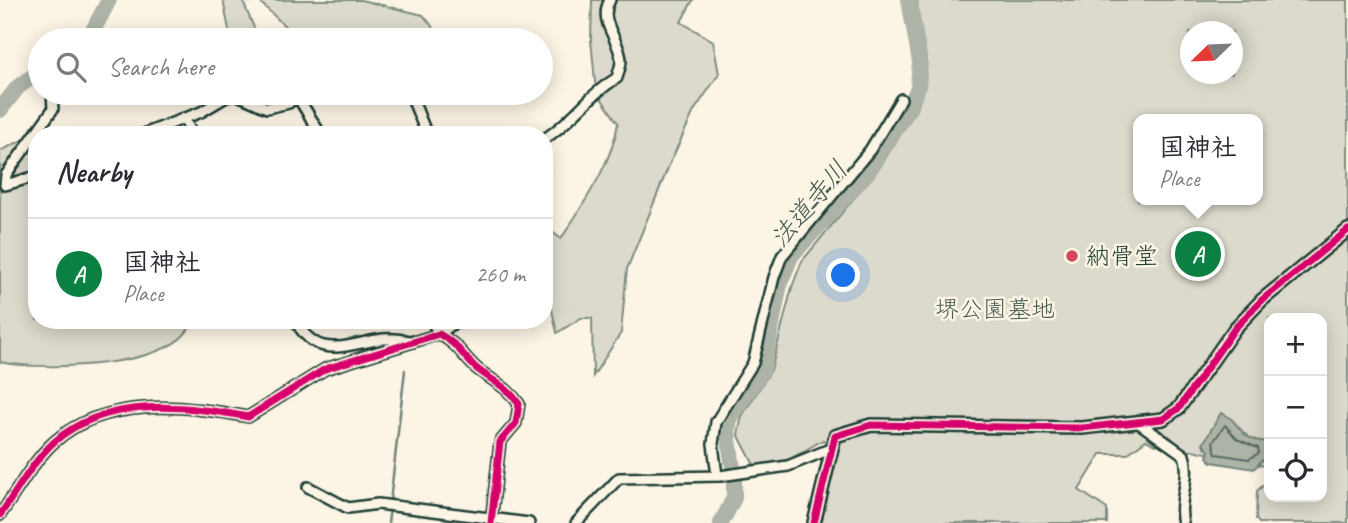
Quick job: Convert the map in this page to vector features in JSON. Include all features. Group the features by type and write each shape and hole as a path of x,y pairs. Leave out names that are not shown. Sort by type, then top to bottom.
{"street":[{"path":"553,134 563,128 596,91 617,78 621,59 609,32 605,8 610,0"},
{"path":"719,476 713,444 716,422 753,363 774,276 782,256 870,150 901,99"},
{"path":"41,126 53,109 53,105"},
{"path":"164,126 209,105"},
{"path":"260,105 267,108 280,105"},
{"path":"304,105 316,126"},
{"path":"415,105 423,126"},
{"path":"184,118 188,126"},
{"path":"28,144 6,174 5,185 28,179"},
{"path":"814,523 835,436 871,425 1082,428 1163,419 1179,408 1235,328 1273,290 1348,230"},
{"path":"300,329 304,337 324,347 340,348 386,338 416,341"},
{"path":"436,329 439,334 457,344 476,368 509,389 519,404 516,423 500,442 491,520"},
{"path":"0,514 52,444 74,425 128,408 215,411 248,417 325,369 439,334 446,329"},
{"path":"1139,423 1174,446 1186,459 1187,473 1181,507 1183,523"},
{"path":"576,523 600,494 619,478 719,476 788,466 830,449"},
{"path":"308,487 348,508 378,504 529,523"}],"green space":[{"path":"223,0 361,0 423,15 433,28 287,28 259,1 243,2 254,28 229,28"},
{"path":"592,0 693,0 681,22 713,41 719,74 694,111 670,163 627,269 621,333 593,376 592,318 581,318 557,333 553,315 553,232 561,239 587,198 610,154 618,123 596,91 591,40"},
{"name":"堺公園墓地","path":"917,0 1348,0 1348,523 1259,523 1256,519 1257,491 1264,485 1264,502 1327,502 1327,313 1264,313 1264,466 1193,450 1187,452 1169,436 1156,445 1146,440 1127,454 1101,454 1079,490 1107,509 1107,523 819,523 839,448 823,440 790,459 755,467 738,434 742,416 771,370 792,287 802,261 880,167 914,113 922,61"},
{"path":"28,137 28,329 187,329 183,336 164,348 107,363 45,366 0,362 0,151"}],"water":[{"path":"1221,413 1233,420 1245,435 1264,441 1264,461 1262,460 1254,469 1212,462 1207,457 1209,451 1203,444"}],"waterway":[{"path":"94,28 109,0"},
{"name":"法道寺川","path":"721,523 734,498 728,432 730,418 763,369 780,284 791,256 868,172 909,109 918,87 920,62 909,0"},
{"path":"0,110 18,87 28,80"},
{"path":"390,502 405,370"},
{"path":"388,523 390,509"}],"cycle path":[{"path":"814,523 835,436 871,425 1082,428 1163,419 1179,408 1235,328 1262,300 1348,230"},
{"path":"0,515 46,450 74,427 97,417 147,408 199,409 248,417 325,369 439,334 456,346 476,368 499,384 519,404 516,423 500,442 491,523"}],"place":[{"name":"国神社","path":"1198,254"},
{"name":"納骨堂","path":"1072,256"}]}
